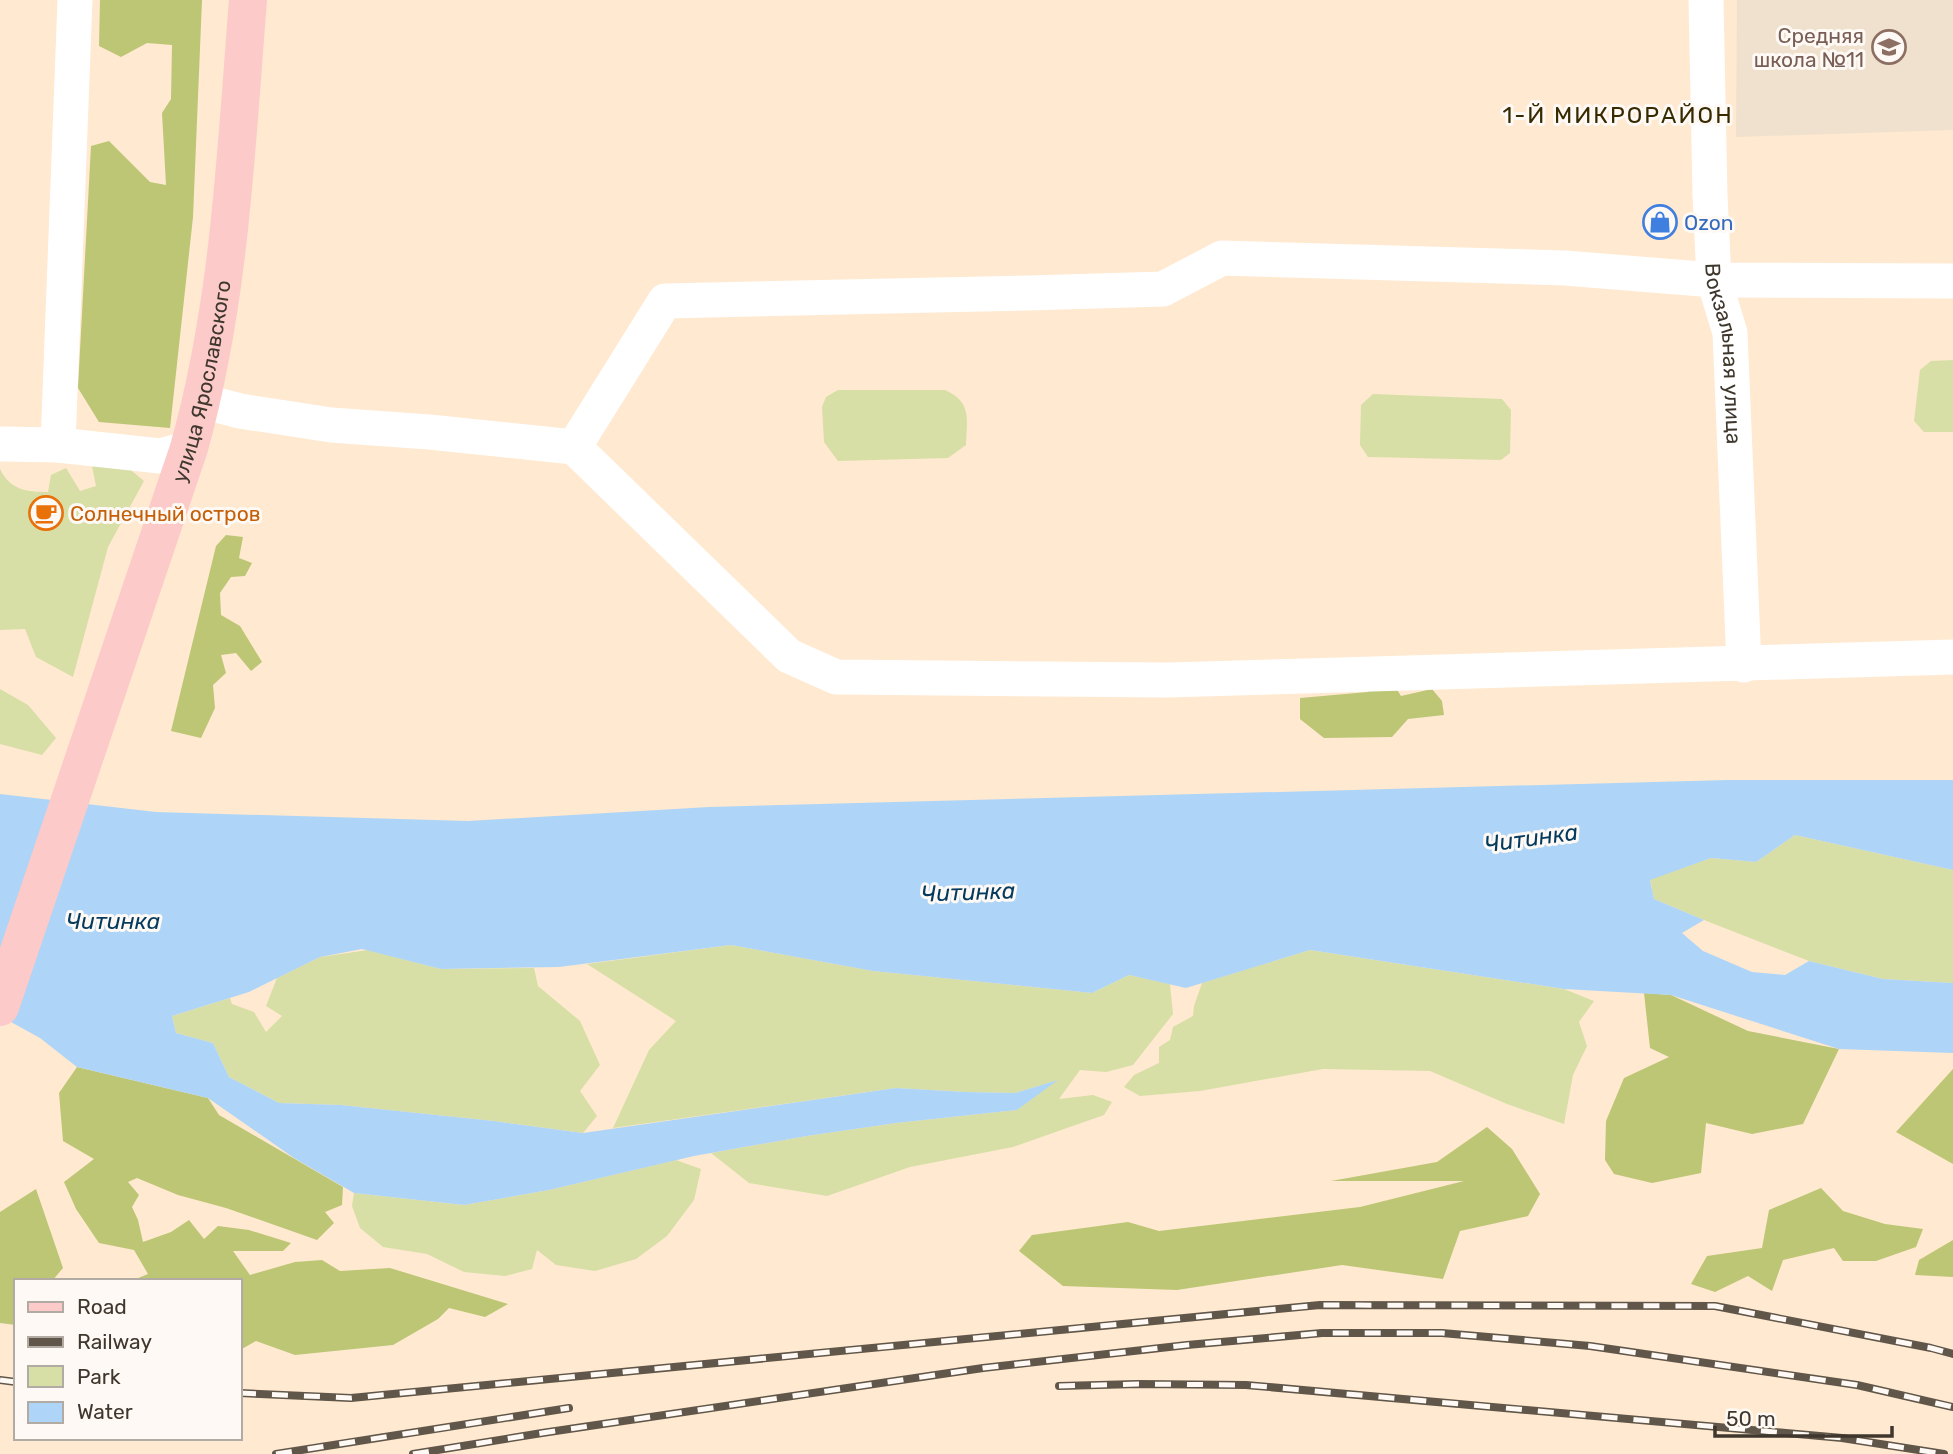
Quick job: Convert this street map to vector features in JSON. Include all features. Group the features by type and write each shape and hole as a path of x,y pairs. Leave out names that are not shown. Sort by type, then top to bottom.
{"main road":[{"name":"улица Ярославского","path":"0,1007 202,401 229,237 248,0"}],"street":[{"path":"58,445 75,0"},
{"name":"Вокзальная улица","path":"1706,0 1714,279 1730,333 1744,665"},
{"path":"574,447 665,301 1163,289 1222,258 1564,268 1714,279 1953,281"},
{"path":"202,401 240,411 331,425 574,447 789,656 836,677 1168,680 1953,657"},
{"path":"0,444 58,445 160,456 188,448"}],"shaded area":[{"path":"1737,0 1953,0 1953,130 1736,137"}],"green space":[{"path":"100,0 202,0 193,217 170,428 99,422 78,388 91,146 109,141 150,182 166,185 162,113 171,99 172,45 147,43 121,57 99,46"},
{"path":"1953,360 1953,432 1924,432 1914,421 1920,370 1931,361"},
{"path":"838,390 945,390 964,406 967,419 966,445 948,458 838,461 824,442 822,407 826,397"},
{"path":"1373,394 1502,399 1511,410 1510,453 1501,460 1368,457 1360,445 1361,405"},
{"path":"121,462 144,481 108,547 73,677 36,657 25,629 0,630 0,469 14,486 48,492 51,475 66,468 80,491 96,486 92,466"},
{"path":"226,535 243,537 239,558 252,563 245,576 231,577 220,593 221,615 240,626 262,662 251,671 236,653 221,655 226,673 213,685 215,708 201,738 171,731 216,546"},
{"path":"1374,682 1393,683 1401,696 1432,689 1442,701 1444,715 1408,719 1392,737 1324,738 1300,719 1300,698 1368,692"},
{"path":"0,689 28,705 56,738 42,755 0,744"},
{"path":"1795,835 1953,870 1953,983 1883,979 1809,961 1654,899 1650,879 1711,858 1756,862"},
{"path":"731,945 873,971 1092,993 1129,975 1170,984 1173,1014 1133,1065 1106,1072 1080,1070 1059,1099 1093,1095 1112,1102 1104,1115 1013,1147 910,1167 827,1196 749,1183 711,1153 896,1123 1017,1110 1055,1081 1015,1093 896,1088 613,1128 649,1050 676,1021 587,964"},
{"path":"368,950 441,969 534,968 538,986 580,1021 600,1065 580,1091 597,1116 583,1133 341,1105 279,1103 229,1077 213,1043 176,1033 172,1016 230,998 232,1004 254,1012 266,1032 282,1016 266,1006 277,978 320,957"},
{"path":"1310,950 1564,989 1594,1001 1579,1022 1587,1046 1573,1075 1564,1124 1507,1104 1430,1071 1323,1069 1200,1091 1140,1096 1124,1087 1134,1075 1159,1063 1159,1047 1170,1040 1173,1027 1193,1016 1202,983"},
{"path":"1644,993 1671,995 1748,1031 1839,1049 1803,1124 1752,1134 1706,1123 1701,1173 1652,1183 1614,1174 1605,1160 1606,1121 1624,1078 1669,1057 1650,1048"},
{"path":"77,1067 208,1098 219,1115 343,1187 342,1205 325,1212 334,1223 317,1240 226,1208 178,1195 137,1178 128,1182 139,1195 132,1207 143,1242 171,1232 189,1220 204,1239 218,1226 249,1230 291,1243 283,1251 233,1251 250,1275 295,1262 322,1260 340,1271 390,1268 508,1304 485,1317 449,1308 438,1319 393,1345 295,1355 256,1341 242,1349 242,1279 136,1279 148,1274 134,1250 99,1243 76,1209 64,1182 94,1159 63,1141 59,1093"},
{"path":"1953,1069 1953,1164 1896,1132"},
{"path":"1487,1127 1512,1149 1540,1194 1528,1216 1460,1231 1443,1279 1342,1265 1177,1290 1063,1286 1019,1251 1032,1235 1128,1222 1159,1231 1360,1207 1464,1181 1331,1181 1437,1162"},
{"path":"676,1160 701,1169 694,1200 667,1236 636,1259 595,1271 556,1265 537,1250 532,1269 505,1276 464,1272 427,1254 383,1247 360,1228 352,1206 354,1193 464,1205 549,1190"},
{"path":"1821,1188 1843,1211 1885,1224 1923,1229 1916,1247 1876,1261 1843,1261 1834,1248 1783,1260 1772,1291 1748,1276 1715,1292 1691,1284 1707,1256 1762,1248 1769,1210"},
{"path":"36,1189 63,1268 54,1279 14,1279 14,1325 0,1323 0,1212"},
{"path":"1953,1240 1953,1277 1915,1275 1919,1260"}],"water":[{"name":"Читинка","path":"1728,780 1953,780 1953,870 1795,835 1756,862 1711,858 1650,880 1654,899 1704,920 1682,933 1703,951 1752,972 1785,975 1809,961 1883,979 1953,983 1953,1053 1839,1049 1671,995 1564,989 1310,950 1186,988 1129,975 1092,993 873,971 731,945 559,967 441,969 362,949 320,957 249,992 172,1016 176,1033 213,1043 229,1077 279,1103 341,1105 583,1133 896,1088 1015,1093 1058,1080 1017,1110 807,1136 694,1156 549,1190 464,1205 354,1193 294,1158 208,1098 77,1067 40,1038 0,1016 0,794 156,812 468,821 709,807"}],"railway":[{"path":"242,1393 351,1398 1320,1305 1715,1306 1953,1354"},
{"path":"413,1454 983,1368 1322,1333 1442,1333 1590,1346 1857,1385 1953,1407"},
{"path":"0,1380 14,1382"},
{"path":"1059,1386 1246,1385 1842,1438 1944,1454"},
{"path":"276,1454 569,1408"}],"place":[{"name":"Средняя школа №11","path":"1889,47"},
{"name":"Ozon","path":"1660,222"},
{"name":"Солнечный остров","path":"46,513"}],"district":[{"name":"1-Й МИКРОРАЙОН","path":"1618,115"}]}
